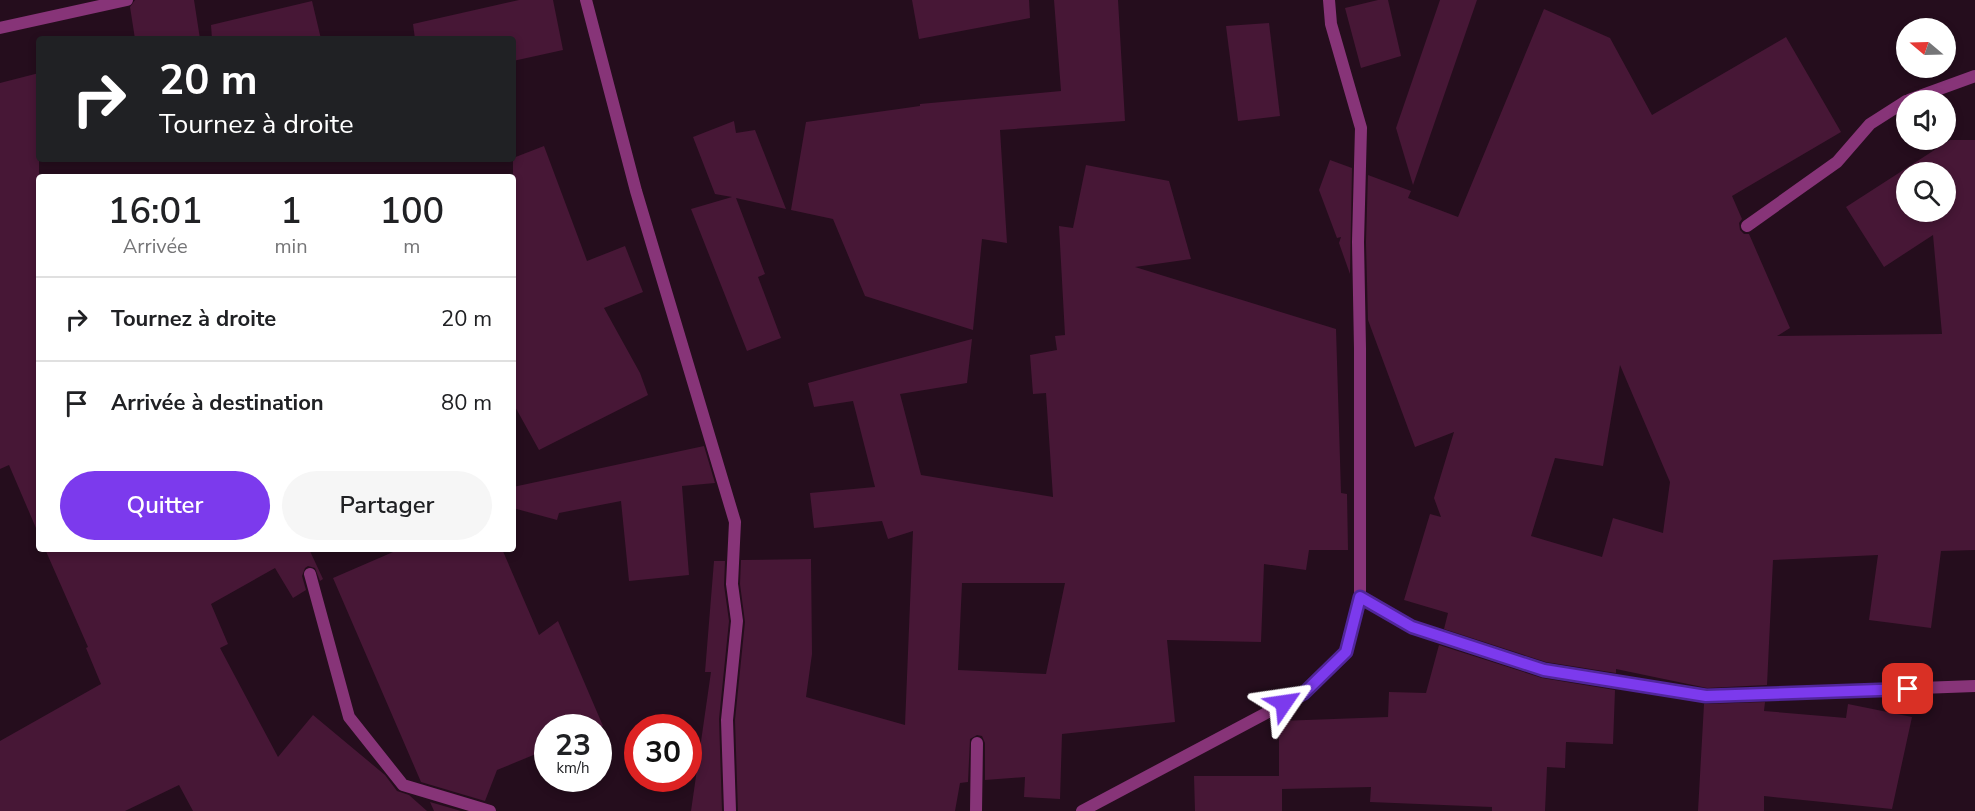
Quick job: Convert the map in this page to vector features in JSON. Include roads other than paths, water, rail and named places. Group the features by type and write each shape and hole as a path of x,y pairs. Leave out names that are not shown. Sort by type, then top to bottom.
{"street":[{"path":"0,28 127,0"},
{"path":"586,0 636,191 735,522 732,584 737,621 727,720 730,811"},
{"path":"1082,811 1304,693 1346,652 1360,597 1358,242 1360,128 1330,24 1329,0"},
{"path":"1937,90 1975,76"},
{"path":"1747,226 1837,162 1870,124 1896,108"},
{"path":"310,574 349,717 403,785 490,811"},
{"path":"1360,597 1412,627 1544,670 1706,696 1975,686"},
{"path":"976,811 977,743"}]}
